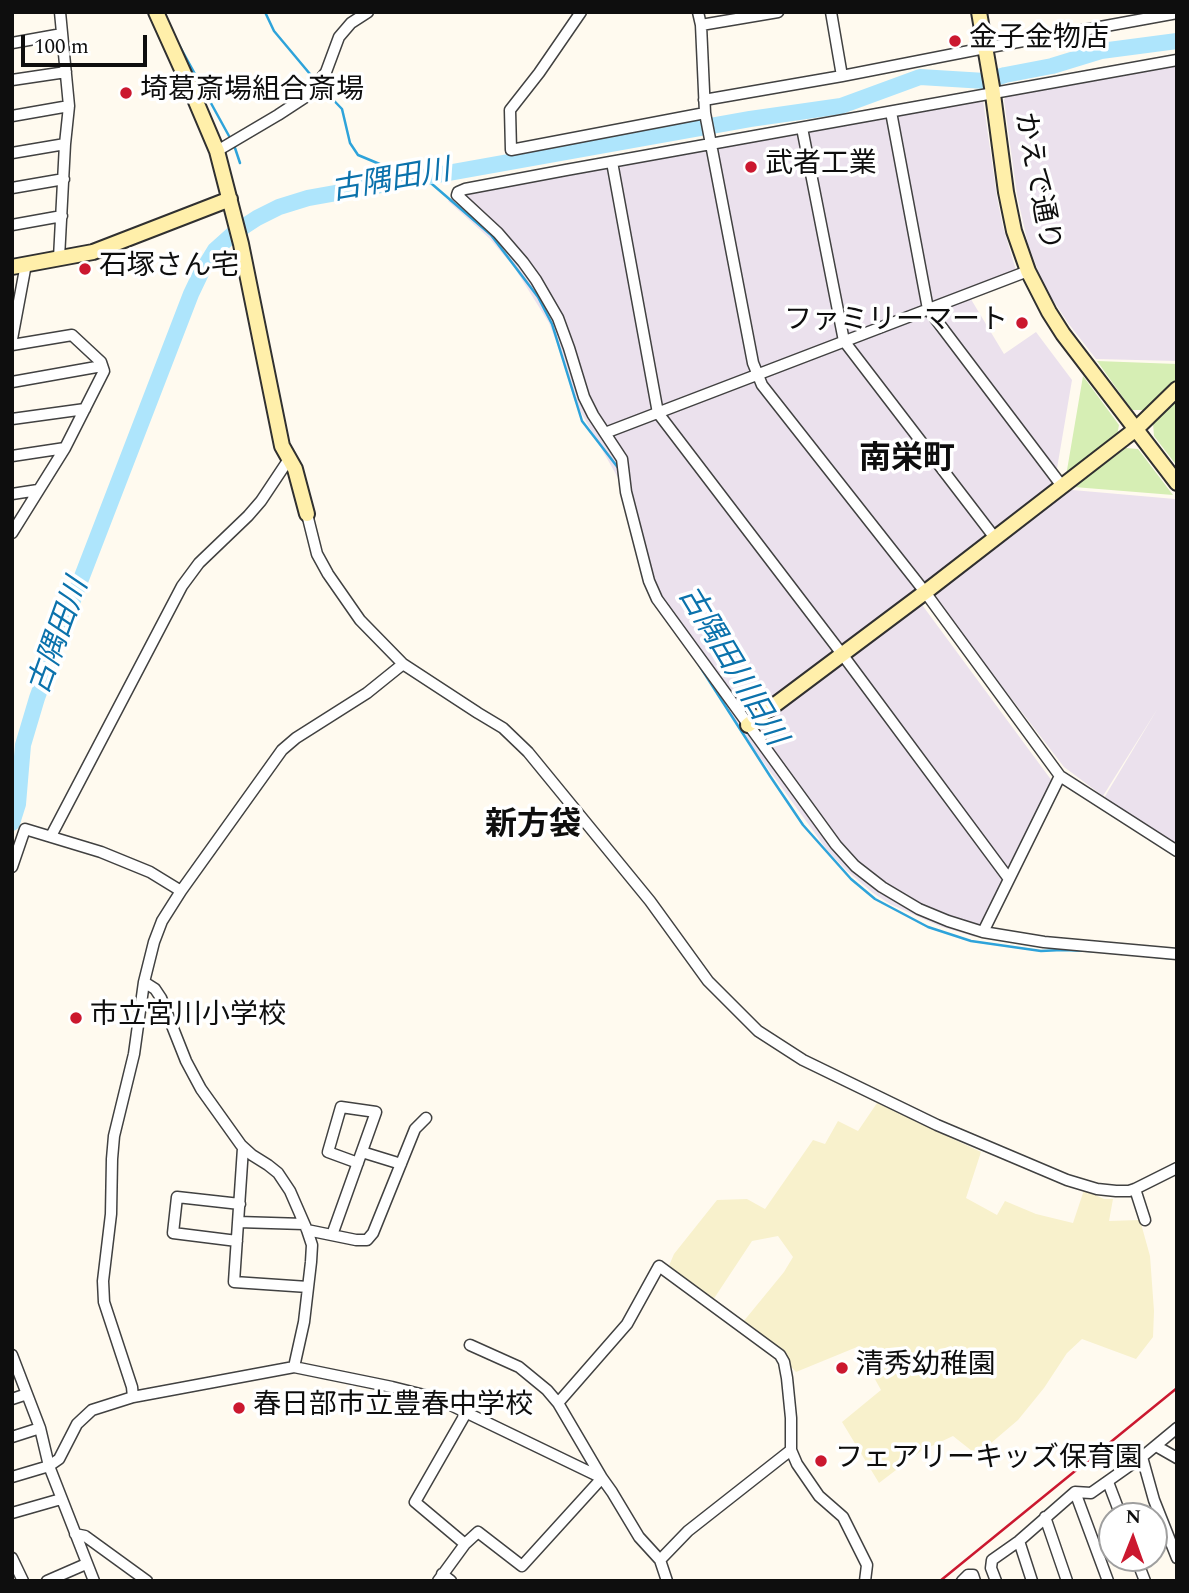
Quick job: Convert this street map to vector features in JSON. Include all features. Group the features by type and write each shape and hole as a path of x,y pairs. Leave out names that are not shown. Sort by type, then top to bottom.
{"street":[{"path":"59,258 69,106 60,12"},
{"path":"156,12 217,151 241,244 282,446 295,469 317,554 360,620 403,664 503,728 528,751 650,901 708,981 769,1039 803,1060 937,1125 1067,1180 1097,1189 1135,1189 1177,1168"},
{"path":"217,151 307,96 327,72 339,37 351,23 368,12"},
{"path":"580,12 510,110 511,150 705,113"},
{"path":"698,12 705,113 753,363 762,385 925,592 1060,776 1177,851"},
{"path":"701,25 778,12"},
{"path":"831,12 842,76"},
{"name":"かえで通り","path":"979,12 1010,215 1028,271 1056,323 1177,483"},
{"path":"704,100 986,51 1177,13"},
{"path":"12,43 62,34"},
{"path":"1177,60 992,91 891,113 711,140 612,162 465,189 457,195 498,233 523,262 558,318 584,397 622,459 626,492 649,581 657,599 836,845 855,866 882,887 919,909 983,932 1044,942 1177,954"},
{"path":"12,80 66,72"},
{"path":"12,116 69,106"},
{"path":"891,113 928,309 1062,486"},
{"path":"803,128 844,341 995,538"},
{"path":"12,153 65,144"},
{"path":"612,162 658,413 1009,879"},
{"path":"12,188 64,179"},
{"path":"12,339 19,266 93,252 230,200"},
{"path":"12,225 62,216"},
{"path":"605,433 1028,271"},
{"path":"12,345 72,335 101,362 104,371 65,448 12,533"},
{"path":"12,382 102,366"},
{"path":"748,725 1136,429 1177,389"},
{"path":"12,419 85,409"},
{"path":"12,456 65,448"},
{"path":"51,836 182,586 200,563 248,516 289,458"},
{"path":"12,494 38,491"},
{"path":"134,1397 104,1302 103,1281 111,1214 114,1136 134,1054 144,982 154,942 162,921 181,891 282,750 296,738 368,693 403,664"},
{"path":"983,932 1060,776"},
{"path":"12,867 25,828 101,852 150,872 181,891"},
{"path":"144,982 155,989 161,998 186,1061 201,1089 243,1148 278,1173 290,1191 306,1227 312,1245 309,1287 294,1367"},
{"path":"332,1235 362,1152 376,1112 341,1107 328,1152 358,1163"},
{"path":"238,1222 306,1227 332,1235 367,1240 373,1233 415,1129 426,1118"},
{"path":"243,1148 234,1282 309,1287"},
{"path":"362,1152 401,1164"},
{"path":"1135,1189 1146,1220"},
{"path":"237,1241 173,1233 177,1197 240,1204"},
{"path":"558,1403 627,1324 659,1266 780,1355 787,1378 791,1450 797,1464 819,1496 843,1517 867,1565 865,1581"},
{"path":"470,1345 519,1367 558,1403 639,1537 660,1560 667,1581"},
{"path":"13,1358 40,1428 49,1466 94,1581"},
{"path":"12,1477 49,1466 59,1459 77,1424 92,1410 134,1397 294,1367 436,1398 601,1478"},
{"path":"12,1399 27,1394"},
{"path":"466,1413 415,1502 466,1544"},
{"path":"12,1437 40,1428"},
{"path":"996,1581 991,1568 992,1560 1019,1541 1074,1492 1091,1493 1177,1428"},
{"path":"1156,1446 1177,1458"},
{"path":"660,1560 688,1531 791,1450"},
{"path":"1142,1457 1154,1500 1177,1558"},
{"path":"451,1581 440,1578 478,1532 522,1566 601,1478"},
{"path":"1108,1482 1116,1502"},
{"path":"1074,1492 1108,1581"},
{"path":"12,1513 61,1499"},
{"path":"1045,1517 1067,1581"},
{"path":"75,1534 85,1536 147,1581"},
{"path":"1019,1541 1032,1581"},
{"path":"12,1558 23,1581"},
{"path":"47,1581 86,1564"},
{"path":"962,1581 968,1575 973,1575 975,1581"}],"shaded area":[{"path":"1177,65 1177,361 1096,359 1051,297 1028,244 1017,195 1004,100 1006,96"},
{"path":"983,100 997,197 1016,270 966,291 1004,354 1036,332 1072,380 1053,492 917,598 1052,781 975,937 939,926 890,904 847,871 827,850 740,730 657,599 626,492 575,402 549,323 514,267 489,238 448,201 457,194"},
{"path":"1061,489 1177,500 1177,852 1101,803 1158,708 1103,796 1064,767 928,590"},
{"path":"877,1103 981,1152 966,1198 997,1215 1005,1201 1036,1214 1073,1223 1084,1190 1104,1199 1113,1199 1109,1221 1140,1220 1150,1256 1154,1311 1153,1337 1136,1359 1082,1339 1067,1353 1018,1420 977,1455 953,1436 921,1451 879,1483 842,1422 881,1390 857,1347 796,1372 743,1322 793,1257 778,1236 752,1241 713,1300 668,1268 674,1254 717,1200 747,1199 765,1209 813,1140 825,1144 838,1121 858,1131"}],"green space":[{"path":"1097,361 1177,364 1177,379 1146,410 1132,410"},
{"path":"1083,376 1119,425 1117,436 1066,476"},
{"path":"1177,399 1177,466 1154,436 1153,423"},
{"path":"1126,448 1138,449 1173,495 1074,487"}],"waterway":[{"path":"265,12 274,31 315,80"},
{"path":"173,34 229,136"},
{"name":"古隅田川","path":"12,823 18,804 23,745 37,698 76,592 191,294 215,250 234,233 279,207 308,198 750,119 841,106 920,77 985,81 1052,66 1101,51 1177,41"},
{"name":"古隅田川旧川","path":"319,85 342,109 350,143 358,155 406,175 425,178 491,235 538,297 552,324 582,421 619,469"},
{"path":"235,148 240,163"},
{"name":"古隅田川旧川","path":"699,665 803,825 851,879 875,899 928,927 971,941 1041,951 1092,951"},
{"name":"古隅田川旧川","path":"1147,956 1177,959"}],"railway":[{"path":"940,1581 1177,1388"}],"place":[{"name":"金子金物店","path":"955,41"},
{"name":"埼葛斎場組合斎場","path":"126,93"},
{"name":"武者工業","path":"751,167"},
{"name":"石塚さん宅","path":"85,269"},
{"name":"ファミリーマート","path":"1022,323"},
{"name":"市立宮川小学校","path":"76,1018"},
{"name":"清秀幼稚園","path":"842,1368"},
{"name":"春日部市立豊春中学校","path":"239,1408"},
{"name":"フェアリーキッズ保育園","path":"821,1461"}],"district":[{"name":"南栄町","path":"907,462"},
{"name":"新方袋","path":"533,828"}]}
